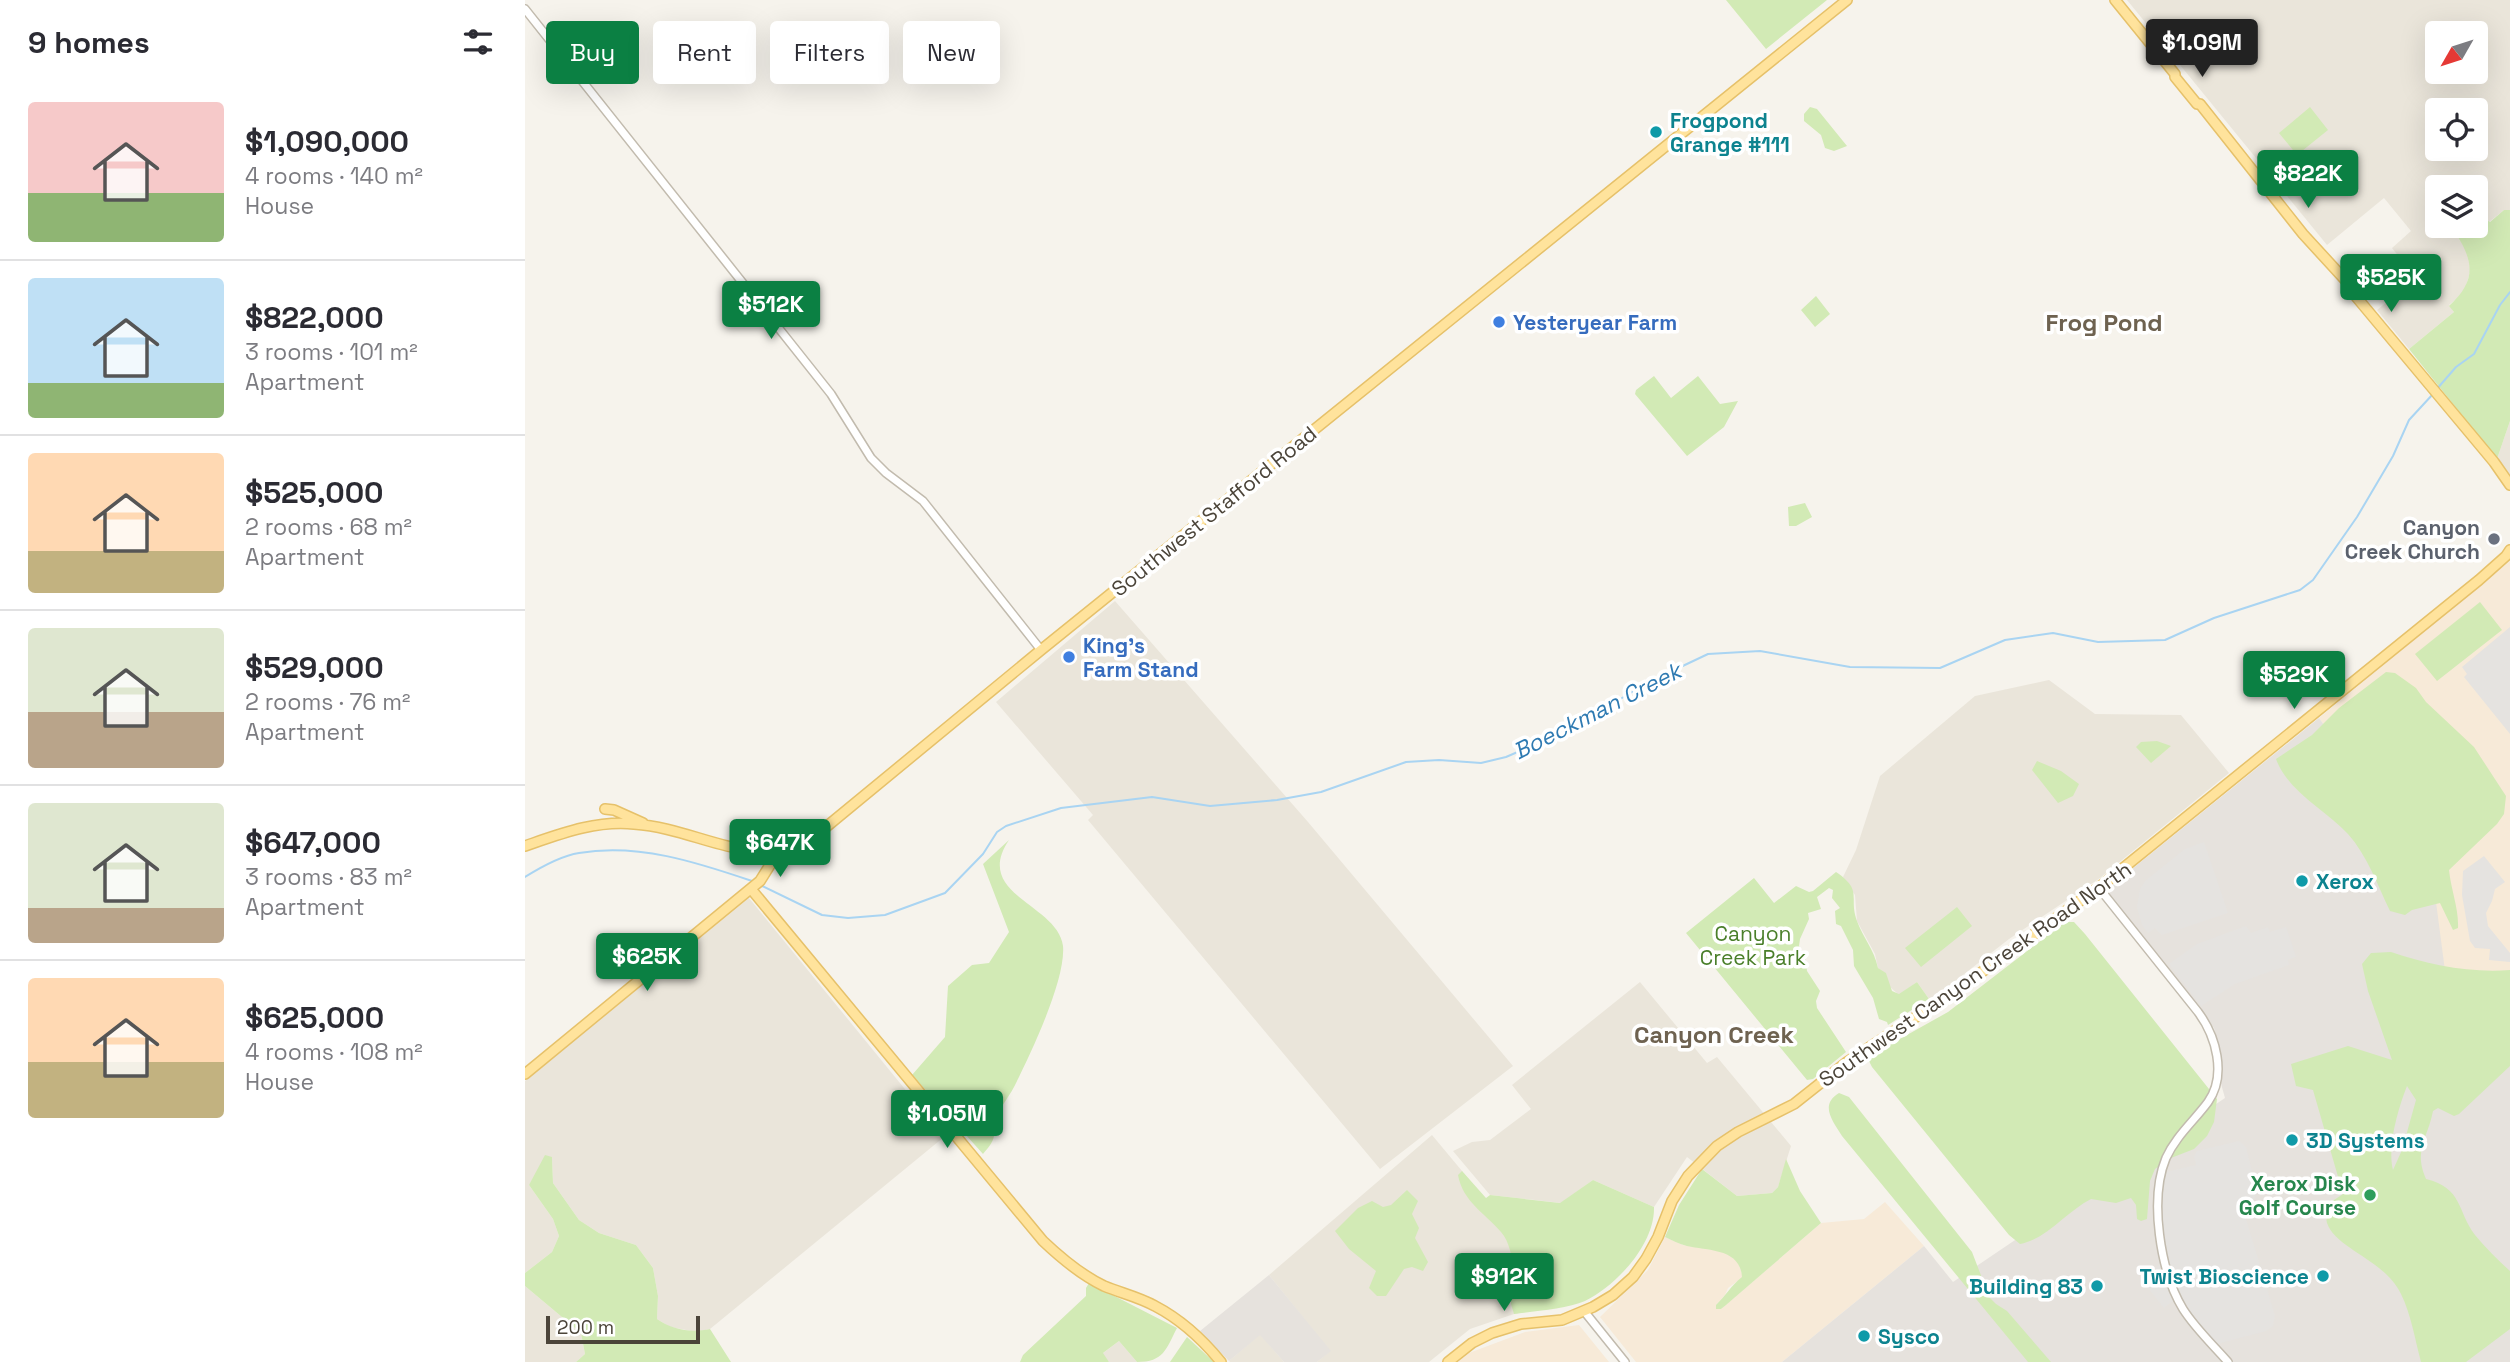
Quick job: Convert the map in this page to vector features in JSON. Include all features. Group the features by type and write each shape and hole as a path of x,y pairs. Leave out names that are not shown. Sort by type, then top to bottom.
{"main road":[{"name":"Southwest Stafford Road","path":"525,846 594,826 622,823 647,825 727,848 754,852 771,851 797,844 820,832 1041,650 1847,0"},
{"path":"2115,0 2175,74 2180,76 2200,100 2200,104 2283,207 2288,208 2309,238 2466,427 2510,485"},
{"path":"2500,470 2510,477"},
{"name":"Southwest Canyon Creek Road North","path":"1448,1362 1472,1343 1499,1330 1521,1324 1562,1320 1613,1294 1637,1272 1655,1242 1680,1187 1697,1165 1717,1146 1738,1132 1794,1104 1847,1062 1946,998 2099,888 2509,554"},
{"path":"605,809 614,810 647,825"},
{"path":"525,1074 751,889 767,872 771,851"},
{"path":"751,889 1043,1241 1081,1273 1156,1306 1177,1320 1205,1343 1221,1362"}],"street":[{"path":"525,9 808,364 841,407 871,458 923,501 1041,650"},
{"path":"2099,888 2199,1012 2214,1040 2218,1063 2215,1088 2207,1104 2182,1132 2167,1157 2160,1178 2158,1216 2167,1266 2179,1301 2195,1325 2228,1362"},
{"path":"1584,1311 1625,1362"}],"shaded area":[{"path":"2127,0 2510,0 2510,210 2504,210 2488,221 2488,175 2425,175 2425,238 2459,238 2472,265 2464,293 2449,305 2454,312 2409,349 2377,310 2398,293 2404,294 2420,283 2392,248 2411,231 2384,198 2327,245"},
{"path":"2510,421 2510,475 2497,459"},
{"path":"2510,561 2510,1062 2450,1113 2354,766 2319,718"},
{"path":"1115,601 1308,822 1513,1066 1380,1169 1088,820 1093,815 996,702"},
{"path":"2510,627 2510,734 2464,677 2467,674 2462,667"},
{"path":"2049,680 2095,714 2181,715 2229,773 2100,878 2009,939 1945,989 1929,999 1917,982 1899,995 1889,986 1886,974 1878,968 1875,954 1857,921 1855,895 1843,877 1856,850 1880,776 1975,696"},
{"name":"Xerox","path":"2319,718 2354,766 2436,902 2447,986 2510,1062 2510,1362 1782,1362 1924,1246 1953,1282 2225,1098 2218,1073 2221,1056 2214,1028 2109,895 2108,890"},
{"path":"2204,842 2228,913 2162,935 2155,928 2148,933 2142,925 2137,907 2140,889 2145,881 2185,849"},
{"path":"2484,856 2505,882 2495,889 2486,913 2488,926 2510,953 2510,962 2489,960 2490,949 2475,948 2470,941 2462,895 2463,871"},
{"path":"749,898 944,1137 710,1329 697,1332 670,1327 657,1319 658,1296 653,1268 636,1245 599,1233 579,1220 553,1183 552,1157 529,1185 553,1219 559,1236 552,1252 525,1273 525,1081"},
{"path":"2246,926 2251,933 2268,927 2270,932 2286,927 2296,957 2288,960 2289,965 2235,984 2201,1006 2169,964 2197,944"},
{"path":"1640,982 1707,1063 1717,1057 1791,1146 1778,1187 1772,1193 1737,1196 1687,1157 1654,1207 1593,1180 1561,1203 1490,1195 1453,1151 1472,1142 1490,1140 1531,1109 1512,1085"},
{"path":"1432,1135 1573,1304 1514,1314 1470,1329 1429,1362 1317,1362 1330,1351 1269,1275"},
{"path":"2239,1141 2246,1147 2257,1192 2246,1219 2275,1316 2273,1326 2266,1331 2215,1347 2177,1298 2164,1308 2141,1279 2166,1260 2158,1216 2161,1173 2196,1165 2194,1157 2197,1151"},
{"path":"1885,1202 1924,1246 1782,1362 1636,1362 1600,1317 1648,1270 1665,1237 1683,1245 1726,1252 1738,1262 1743,1277 1728,1288 1716,1305 1716,1309 1721,1309 1821,1223 1864,1219"},
{"path":"1269,1275 1331,1351 1317,1362 1284,1362 1260,1335 1229,1361 1200,1331"},
{"path":"525,1286 581,1333 585,1354 576,1362 525,1362"},
{"path":"1579,1325 1609,1362 1458,1362 1469,1353 1525,1332"},
{"path":"1260,1334 1284,1362 1229,1361"},
{"path":"1119,1341 1137,1362 1109,1362 1102,1354"}],"green space":[{"path":"1726,0 1827,0 1766,49"},
{"path":"1810,107 1817,109 1847,146 1834,151 1825,148 1821,135 1804,121 1804,114"},
{"path":"2310,107 2328,130 2297,155 2279,133"},
{"path":"2504,210 2510,210 2510,421 2497,459 2409,349 2454,312 2449,306 2465,286 2470,267 2458,238 2488,238 2488,221 2490,222"},
{"path":"1816,296 1830,314 1815,327 1801,310"},
{"path":"1654,376 1671,398 1698,376 1720,404 1738,401 1724,427 1687,456 1635,394 1636,390"},
{"path":"1805,503 1812,517 1796,526 1789,526 1788,507"},
{"path":"2480,602 2502,630 2437,681 2415,654"},
{"path":"2386,672 2395,673 2416,688 2426,702 2474,747 2506,796 2504,814 2497,824 2449,870 2458,921 2458,928 2453,930 2440,903 2412,910 2405,915 2390,911 2355,842 2298,791 2276,759 2312,735 2339,708"},
{"path":"2157,741 2171,746 2151,763 2136,747 2141,742"},
{"path":"2037,761 2061,771 2079,784 2073,796 2058,803 2032,770"},
{"path":"1009,840 1000,859 1001,874 1009,887 1047,919 1058,932 1063,946 1062,961 1046,1017 1014,1087 994,1122 993,1139 983,1154 912,1075 945,1037 948,986 972,965 989,963 1009,932 983,864"},
{"name":"Canyon Creek Park","path":"1836,872 1853,890 1857,921 1878,968 1886,973 1892,991 1899,994 1917,982 1929,999 1888,1025 1879,1019 1873,998 1854,966 1853,950 1841,926 1836,924 1835,911 1840,908 1832,898 1833,890 1829,888 1817,897 1821,909 1808,913 1809,919 1799,946 1805,957 1807,971 1820,991 1816,1001 1817,1008 1846,1052 1813,1079 1807,1080 1686,933 1754,878 1774,903 1796,886 1813,891"},
{"path":"1957,907 1972,926 1921,967 1905,948"},
{"path":"2065,922 2074,922 2085,934 2217,1099 2214,1122 2207,1136 2194,1149 2171,1158 2155,1169 2150,1181 2147,1219 2137,1219 2136,1205 2131,1198 2116,1203 2091,1199 2039,1237 2020,1244 2009,1235 1869,1061 1873,1054 1948,1012"},
{"path":"2391,952 2420,961 2464,969 2510,970 2510,1066 2459,1114 2454,1116 2438,1108 2433,1111 2421,1152 2422,1169 2426,1179 2447,1188 2453,1194 2475,1235 2510,1271 2510,1329 2466,1362 2421,1362 2407,1310 2394,1282 2373,1263 2340,1240 2327,1223 2331,1202 2343,1194 2313,1090 2296,1086 2291,1064 2348,1046 2392,1060 2368,991 2362,964 2371,953","holes":["2407,1086 2416,1100 2402,1150 2393,1170 2392,1139"]},
{"path":"1839,1093 1849,1097 1972,1252 1982,1278 1983,1291 2007,1311 2051,1362 2028,1362 1842,1136 1829,1108 1833,1098"},
{"path":"545,1155 552,1157 553,1183 579,1220 599,1233 636,1245 653,1268 658,1296 657,1319 682,1330 710,1329 731,1362 576,1362 585,1354 581,1333 525,1286 525,1273 552,1252 559,1236 553,1219 529,1185"},
{"path":"1786,1159 1800,1191 1821,1223 1726,1305 1716,1309 1716,1305 1742,1277 1740,1268 1736,1261 1722,1252 1687,1246 1665,1237 1679,1205 1702,1169 1737,1196 1772,1193 1778,1187"},
{"path":"1462,1171 1486,1198 1490,1195 1560,1203 1593,1180 1654,1207 1653,1221 1632,1262 1597,1294 1569,1306 1514,1314 1511,1295 1503,1286 1504,1280 1511,1276 1515,1269 1508,1245 1501,1232 1465,1193 1458,1175"},
{"path":"1407,1190 1418,1201 1412,1214 1419,1228 1415,1238 1428,1262 1423,1271 1412,1267 1404,1269 1386,1296 1377,1296 1369,1288 1376,1271 1349,1249 1335,1231 1358,1208 1372,1201 1383,1207 1391,1205"},
{"path":"1089,1283 1177,1328 1163,1353 1153,1360 1137,1362 1119,1341 1103,1353 1109,1362 1020,1362 1023,1355 1086,1296"},
{"path":"1187,1337 1214,1362 1170,1362"}],"waterway":[{"name":"Boeckman Creek","path":"2436,390 2456,367 2474,354 2500,305 2510,292"},
{"name":"Boeckman Creek","path":"760,885 822,915 848,918 885,915 945,893 983,854 997,832 1006,826 1061,808 1152,797 1210,806 1277,800 1321,792 1406,762 1439,760 1481,763 1506,757 1564,732 1651,681 1708,654 1760,651 1850,667 1940,668 2005,640 2053,633 2098,642 2165,640 2214,618 2300,590 2313,580 2357,517 2393,456 2409,420 2433,394"},
{"name":"Boeckman Creek","path":"525,877 572,854 623,850 688,861 752,881"}],"place":[{"name":"Frogpond Grange #111","path":"1656,132"},
{"name":"Yesteryear Farm","path":"1499,322"},
{"name":"Canyon Creek Church","path":"2494,539"},
{"name":"King's Farm Stand","path":"1069,657"},
{"name":"Xerox","path":"2302,881"},
{"name":"3D Systems","path":"2292,1140"},
{"name":"Xerox Disk Golf Course","path":"2370,1195"},
{"name":"Twist Bioscience","path":"2323,1276"},
{"name":"Building 83","path":"2097,1286"},
{"name":"Sysco","path":"1864,1336"}],"district":[{"name":"Frog Pond","path":"2104,322"},
{"name":"Canyon Creek","path":"1714,1034"}]}
